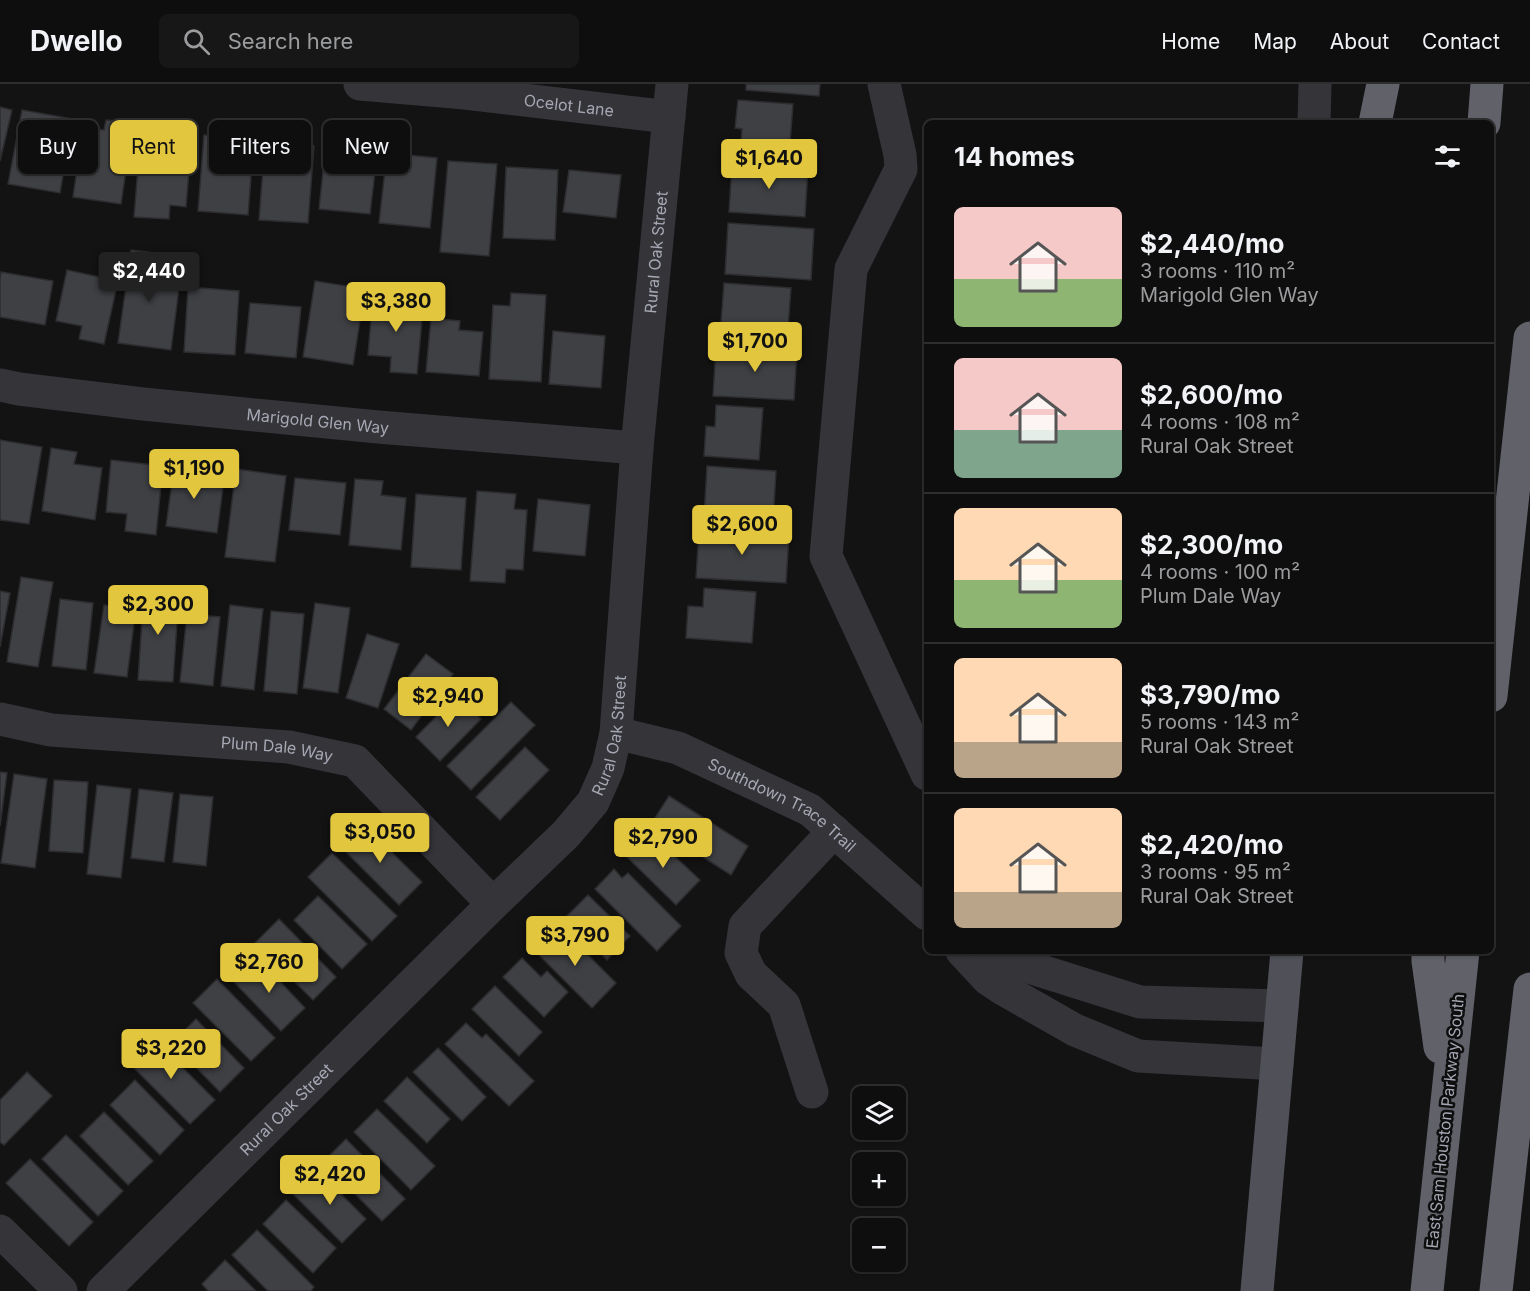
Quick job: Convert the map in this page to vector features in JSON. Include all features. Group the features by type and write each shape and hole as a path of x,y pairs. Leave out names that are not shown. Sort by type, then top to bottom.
{"highway":[{"path":"1376,120 1383,84"},
{"path":"1484,120 1487,84"},
{"path":"1494,668 1530,338"},
{"path":"1428,954 1447,1097"},
{"name":"East Sam Houston Parkway South","path":"1427,1291 1463,954"},
{"path":"1496,1291 1530,989"}],"main road":[{"path":"1370,120 1373,84"},
{"path":"1257,1291 1287,954"}],"street":[{"name":"Ocelot Lane","path":"360,84 465,93 669,117"},
{"name":"Rural Oak Street","path":"103,1291 566,834 593,802 608,768 616,733 637,448 672,84"},
{"path":"884,84 901,169 851,269 826,556 924,768"},
{"path":"1314,120 1315,84"},
{"name":"Marigold Glen Way","path":"0,385 143,404 378,427 637,448"},
{"name":"Plum Dale Way","path":"0,719 51,730 289,747 355,761 493,904"},
{"name":"Southdown Trace Trail","path":"616,733 678,748 810,810 834,831 921,895"},
{"path":"812,1092 784,1005 751,974 741,953 745,926 834,831"},
{"path":"965,954 988,979 1004,962"},
{"path":"1004,962 1140,1002 1282,1006"},
{"path":"1004,962 1075,1030 1138,1056 1276,1064"},
{"path":"0,1231 62,1291"}],"building":[{"path":"746,84 820,84 819,96 746,90"},
{"path":"738,100 793,104 789,156 740,153 742,129 735,128"},
{"path":"0,107 12,110 0,161"},
{"path":"22,110 73,119 73,120 20,120"},
{"path":"106,120 110,120 110,174 125,174 121,204 73,197 76,174 98,174 98,129 104,130"},
{"path":"18,131 18,174 63,174 60,193 8,184"},
{"path":"204,135 209,135 209,174 251,174 248,215 198,211"},
{"path":"311,146 314,146 308,223 259,220 263,174 311,174"},
{"path":"410,155 437,158 430,228 379,223 385,174 410,174"},
{"path":"448,161 497,164 489,256 440,252"},
{"path":"732,163 808,167 805,217 729,212"},
{"path":"506,167 558,170 555,240 503,238"},
{"path":"569,170 621,175 616,218 563,212"},
{"path":"323,172 323,174 375,174 370,214 319,209"},
{"path":"137,174 189,174 186,207 170,205 169,219 134,217"},
{"path":"728,223 814,229 811,280 725,274"},
{"path":"131,250 163,254 161,270 181,273 171,350 118,343"},
{"path":"67,270 118,281 104,344 79,339 82,326 56,321"},
{"path":"1,272 53,281 45,325 0,317"},
{"path":"315,281 365,289 353,365 303,357"},
{"path":"724,283 791,288 787,341 720,336"},
{"path":"188,287 239,291 235,355 184,352"},
{"path":"511,293 546,295 541,382 489,379 493,305 510,306"},
{"path":"373,294 402,296 401,308 423,309 417,374 390,372 391,357 368,355"},
{"path":"250,303 301,307 296,358 245,353"},
{"path":"431,318 460,321 459,330 483,332 479,376 426,372"},
{"path":"553,331 605,336 601,388 549,384"},
{"path":"716,346 797,350 794,400 713,396"},
{"path":"716,405 763,408 759,460 704,456 706,426 715,427"},
{"path":"0,440 42,447 29,524 0,520"},
{"path":"51,448 77,452 74,464 102,468 95,520 42,511"},
{"path":"111,460 163,466 156,535 125,531 127,514 106,512"},
{"path":"175,461 200,465 199,476 224,480 217,533 166,526"},
{"path":"707,466 776,471 773,522 704,518"},
{"path":"236,469 286,476 275,562 225,557"},
{"path":"295,478 346,483 340,535 289,530"},
{"path":"355,479 383,481 381,495 406,498 401,550 349,545"},
{"path":"477,491 516,494 514,509 527,510 523,570 506,569 505,583 470,581"},
{"path":"416,494 466,498 461,570 411,567"},
{"path":"538,499 590,505 585,556 533,551"},
{"path":"699,530 789,535 786,583 696,578"},
{"path":"21,577 53,582 38,667 7,662"},
{"path":"704,588 756,592 752,643 686,638 688,606 703,607"},
{"path":"0,591 10,593 0,647"},
{"path":"144,591 179,593 173,682 138,680"},
{"path":"60,599 93,603 86,670 52,666"},
{"path":"315,603 350,608 338,693 303,688"},
{"path":"104,605 136,609 127,677 94,673"},
{"path":"230,605 263,609 254,690 221,686"},
{"path":"271,611 304,614 297,694 264,691"},
{"path":"187,614 220,617 213,686 180,682"},
{"path":"367,634 399,644 378,708 346,698"},
{"path":"426,654 453,674 411,730 384,709"},
{"path":"457,695 481,719 440,761 416,737"},
{"path":"511,702 535,725 471,790 447,766"},
{"path":"525,747 549,770 500,820 476,797"},
{"path":"0,772 7,773 0,826"},
{"path":"14,774 47,779 35,868 1,863"},
{"path":"54,780 88,782 83,853 49,851"},
{"path":"97,785 131,789 121,878 87,874"},
{"path":"139,789 173,793 164,862 131,858"},
{"path":"180,794 213,797 206,866 173,862"},
{"path":"669,796 748,846 731,875 651,824"},
{"path":"361,822 422,882 399,905 339,845"},
{"path":"650,833 700,880 676,905 627,857"},
{"path":"332,853 397,916 372,941 308,877"},
{"path":"614,869 622,878 628,873 681,926 657,951 595,889"},
{"path":"588,895 630,936 607,960 565,918"},
{"path":"318,896 367,944 342,969 294,920"},
{"path":"279,919 336,977 313,1000 255,943"},
{"path":"559,926 616,983 592,1008 534,950"},
{"path":"258,958 305,1008 281,1031 233,981"},
{"path":"522,958 541,977 547,971 568,992 544,1017 503,977"},
{"path":"217,979 275,1038 251,1061 193,1003"},
{"path":"495,986 542,1032 519,1056 472,1009"},
{"path":"196,1019 244,1068 220,1092 172,1043"},
{"path":"466,1023 482,1038 486,1034 534,1081 509,1106 445,1044"},
{"path":"152,1037 215,1100 190,1124 127,1061"},
{"path":"438,1048 486,1097 462,1121 413,1072"},
{"path":"27,1072 52,1096 4,1145 0,1142 0,1100"},
{"path":"407,1077 450,1119 427,1143 384,1101"},
{"path":"135,1080 184,1130 160,1155 110,1105"},
{"path":"377,1109 435,1166 411,1190 354,1132"},
{"path":"104,1112 153,1161 128,1185 80,1136"},
{"path":"66,1135 123,1191 98,1216 42,1159"},
{"path":"346,1139 405,1199 382,1221 323,1162"},
{"path":"30,1159 93,1222 69,1246 6,1183"},
{"path":"317,1170 366,1219 342,1243 293,1194"},
{"path":"286,1200 336,1248 313,1273 263,1224"},
{"path":"257,1230 314,1287 311,1291 268,1291 232,1255"},
{"path":"225,1260 256,1291 208,1291 202,1284"}]}
